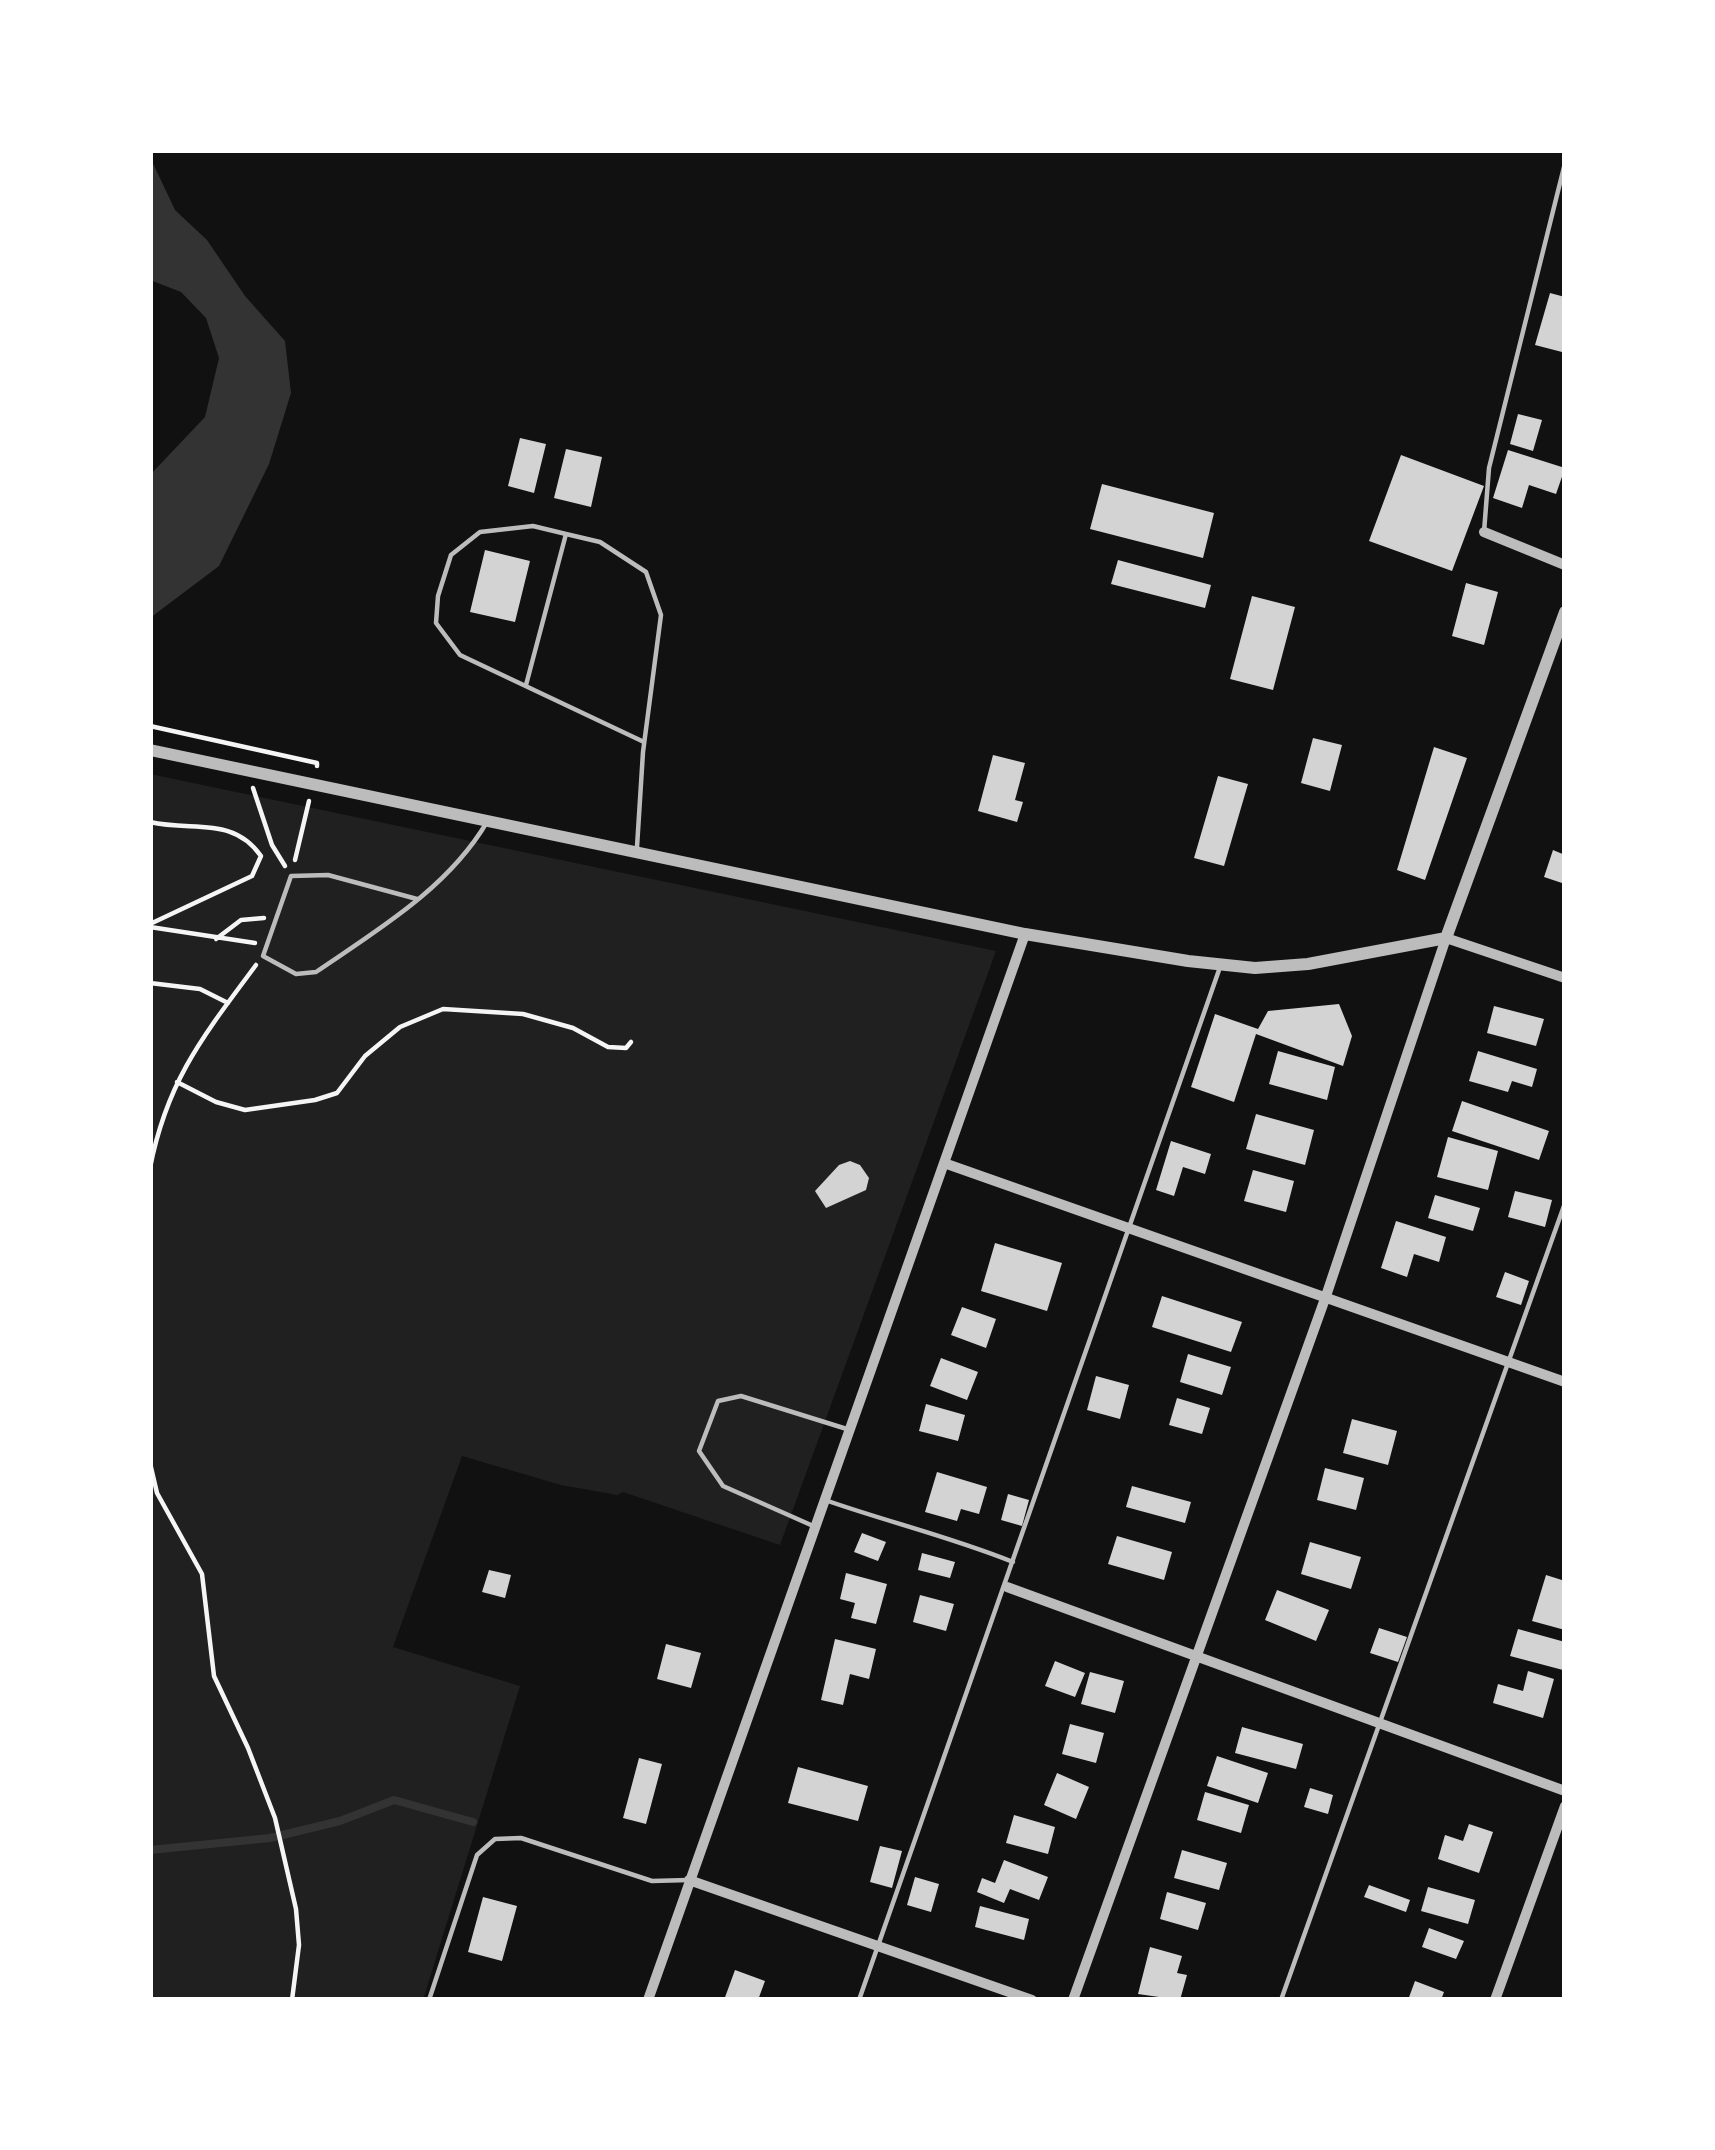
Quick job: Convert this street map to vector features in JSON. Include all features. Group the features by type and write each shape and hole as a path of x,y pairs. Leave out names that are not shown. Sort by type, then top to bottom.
{"street":[{"path":"1484,532 1565,565"},
{"path":"1073,2000 1565,612"},
{"path":"150,750 1025,934 1255,968 1308,964 1446,938 1565,978"},
{"path":"647,2000 1025,934"},
{"path":"944,1163 1565,1382"},
{"path":"1006,1587 1565,1790"},
{"path":"1495,2000 1565,1806"},
{"path":"689,1880 1032,2000"}],"lane":[{"path":"1484,532 1489,468 1565,164"},
{"path":"637,853 644,742 661,615 646,572 600,542 533,526 480,532 451,556 438,596 436,623 460,655 644,742"},
{"path":"526,685 566,534"},
{"path":"417,899 328,875 290,876 263,956 296,974 316,971 444,880 487,822"},
{"path":"860,2000 1221,964"},
{"path":"1281,2000 1565,1203"},
{"path":"816,1527 723,1486 699,1451 703,1438 718,1401 741,1396 850,1430"},
{"path":"825,1500 957,1539 1016,1562"},
{"path":"429,2000 477,1855 495,1839 520,1838 652,1880 689,1880"}],"path":[{"path":"150,726 196,736"},
{"path":"247,771 272,845 290,876"},
{"path":"150,822 233,830 248,837 261,856"},
{"path":"150,926 252,876 272,845"},
{"path":"217,939 241,920 276,917"},
{"path":"150,926 266,946"},
{"path":"150,1168 161,1120 177,1082 263,956"},
{"path":"150,981 200,989 228,1003"},
{"path":"177,1082 216,1102 245,1109 280,1108 337,1094 365,1056 400,1027 443,1009 523,1014 572,1028 608,1047 626,1048 631,1042"},
{"path":"150,1120 161,1120"},
{"path":"150,1312 150,1407"},
{"path":"150,1462 157,1493 202,1574 214,1676 275,1819 296,1909 299,1945 292,2000"}],"shaded area":[{"path":"150,157 175,210 207,240 245,296 285,341 291,393 269,464 219,566 150,618 150,475 205,417 219,358 206,318 181,292 150,280"},
{"path":"150,774 996,951 780,1545 623,1492 617,1495 561,1485 462,1456 393,1647 520,1686 423,2000 150,2000"}],"building":[{"path":"1550,293 1565,297 1562,352 1535,345"},
{"path":"1518,414 1542,420 1533,451 1510,444"},
{"path":"520,438 546,444 534,493 508,486"},
{"path":"566,449 602,457 591,507 554,498"},
{"path":"1508,450 1565,468 1556,494 1529,485 1522,508 1493,498"},
{"path":"1401,455 1484,486 1452,571 1369,541"},
{"path":"1102,484 1214,513 1203,558 1090,529"},
{"path":"485,550 530,561 515,622 470,612"},
{"path":"1118,560 1211,585 1205,608 1111,584"},
{"path":"1466,583 1498,592 1484,645 1452,636"},
{"path":"1252,596 1295,607 1273,690 1230,679"},
{"path":"1313,738 1342,745 1330,791 1301,783"},
{"path":"1434,747 1467,758 1425,880 1397,870"},
{"path":"993,755 1025,763 1015,800 1023,802 1017,822 978,811"},
{"path":"1218,776 1248,784 1224,866 1194,858"},
{"path":"1553,850 1565,855 1565,884 1544,877"},
{"path":"1339,1004 1352,1036 1343,1066 1256,1034 1234,1102 1191,1087 1215,1014 1258,1029 1268,1011"},
{"path":"1494,1006 1544,1019 1536,1046 1487,1033"},
{"path":"1278,1051 1335,1067 1327,1100 1269,1084"},
{"path":"1478,1051 1537,1069 1532,1087 1512,1081 1508,1092 1469,1081"},
{"path":"1462,1101 1549,1131 1539,1160 1452,1131"},
{"path":"1256,1114 1314,1130 1305,1165 1246,1149"},
{"path":"1448,1137 1498,1151 1488,1190 1437,1177"},
{"path":"1171,1141 1211,1154 1205,1174 1183,1167 1174,1196 1156,1190"},
{"path":"850,1161 860,1165 869,1178 866,1190 826,1208 815,1191 839,1165"},
{"path":"1253,1170 1294,1181 1286,1212 1244,1201"},
{"path":"1515,1191 1552,1200 1545,1227 1508,1217"},
{"path":"1435,1195 1480,1208 1473,1231 1428,1218"},
{"path":"1396,1221 1446,1237 1439,1262 1414,1254 1407,1277 1381,1268"},
{"path":"995,1243 1062,1263 1047,1311 981,1291"},
{"path":"1505,1272 1529,1281 1521,1305 1496,1297"},
{"path":"1162,1296 1242,1322 1231,1352 1152,1327"},
{"path":"962,1307 996,1319 986,1348 951,1335"},
{"path":"1188,1354 1231,1367 1222,1395 1180,1382"},
{"path":"941,1358 978,1372 967,1400 930,1386"},
{"path":"1096,1376 1129,1385 1120,1419 1087,1410"},
{"path":"1177,1398 1210,1408 1202,1434 1169,1425"},
{"path":"926,1404 965,1415 958,1441 919,1431"},
{"path":"1352,1419 1397,1431 1388,1465 1343,1453"},
{"path":"1325,1468 1364,1478 1356,1510 1317,1500"},
{"path":"937,1472 987,1487 979,1514 961,1509 957,1521 925,1512"},
{"path":"1132,1486 1191,1502 1185,1523 1126,1507"},
{"path":"1008,1494 1029,1500 1022,1526 1001,1520"},
{"path":"862,1533 886,1542 878,1561 854,1552"},
{"path":"1117,1536 1172,1552 1164,1580 1108,1564"},
{"path":"1310,1542 1361,1557 1351,1589 1301,1574"},
{"path":"922,1553 955,1562 950,1578 918,1570"},
{"path":"489,1570 511,1575 505,1598 482,1592"},
{"path":"846,1573 887,1584 876,1624 851,1618 855,1603 840,1599"},
{"path":"1546,1575 1565,1581 1565,1630 1532,1621"},
{"path":"1277,1590 1329,1610 1316,1641 1265,1620"},
{"path":"920,1595 954,1604 946,1631 913,1622"},
{"path":"1379,1628 1407,1637 1398,1662 1370,1653"},
{"path":"1518,1629 1565,1642 1563,1670 1510,1656"},
{"path":"835,1639 876,1649 869,1679 850,1674 843,1705 821,1700"},
{"path":"666,1644 701,1653 691,1688 657,1679"},
{"path":"1055,1661 1085,1673 1075,1697 1045,1686"},
{"path":"1528,1671 1554,1679 1543,1718 1493,1703 1498,1684 1523,1691"},
{"path":"1090,1672 1124,1681 1115,1713 1081,1704"},
{"path":"1070,1724 1104,1733 1096,1763 1062,1754"},
{"path":"1242,1727 1303,1744 1296,1769 1235,1753"},
{"path":"1217,1756 1268,1773 1258,1803 1207,1786"},
{"path":"639,1758 662,1764 646,1824 623,1818"},
{"path":"798,1767 868,1786 858,1821 788,1803"},
{"path":"1057,1773 1089,1787 1076,1819 1044,1805"},
{"path":"1310,1788 1333,1795 1328,1814 1304,1807"},
{"path":"1205,1792 1249,1805 1241,1833 1197,1820"},
{"path":"1014,1815 1055,1827 1048,1854 1006,1843"},
{"path":"1469,1824 1493,1832 1479,1873 1438,1859 1445,1835 1463,1841"},
{"path":"880,1846 902,1851 892,1888 870,1882"},
{"path":"1182,1850 1227,1863 1219,1890 1174,1878"},
{"path":"1004,1860 1048,1877 1039,1900 1010,1889 1004,1903 977,1892 982,1878 995,1883"},
{"path":"915,1877 939,1884 931,1912 907,1905"},
{"path":"1369,1885 1410,1900 1406,1912 1364,1897"},
{"path":"1428,1887 1475,1900 1468,1924 1421,1911"},
{"path":"1167,1892 1206,1903 1198,1930 1160,1919"},
{"path":"483,1897 517,1906 502,1961 468,1952"},
{"path":"980,1906 1029,1919 1024,1940 975,1927"},
{"path":"1429,1928 1464,1941 1456,1959 1422,1947"},
{"path":"1150,1947 1182,1956 1177,1973 1187,1975 1180,2000 1138,1994"},
{"path":"735,1970 765,1981 758,2000 724,2000"},
{"path":"1415,1981 1444,1992 1441,2000 1408,2000"}],"waterway":[{"path":"150,1850 270,1838 340,1821 394,1800 473,1822"}]}
